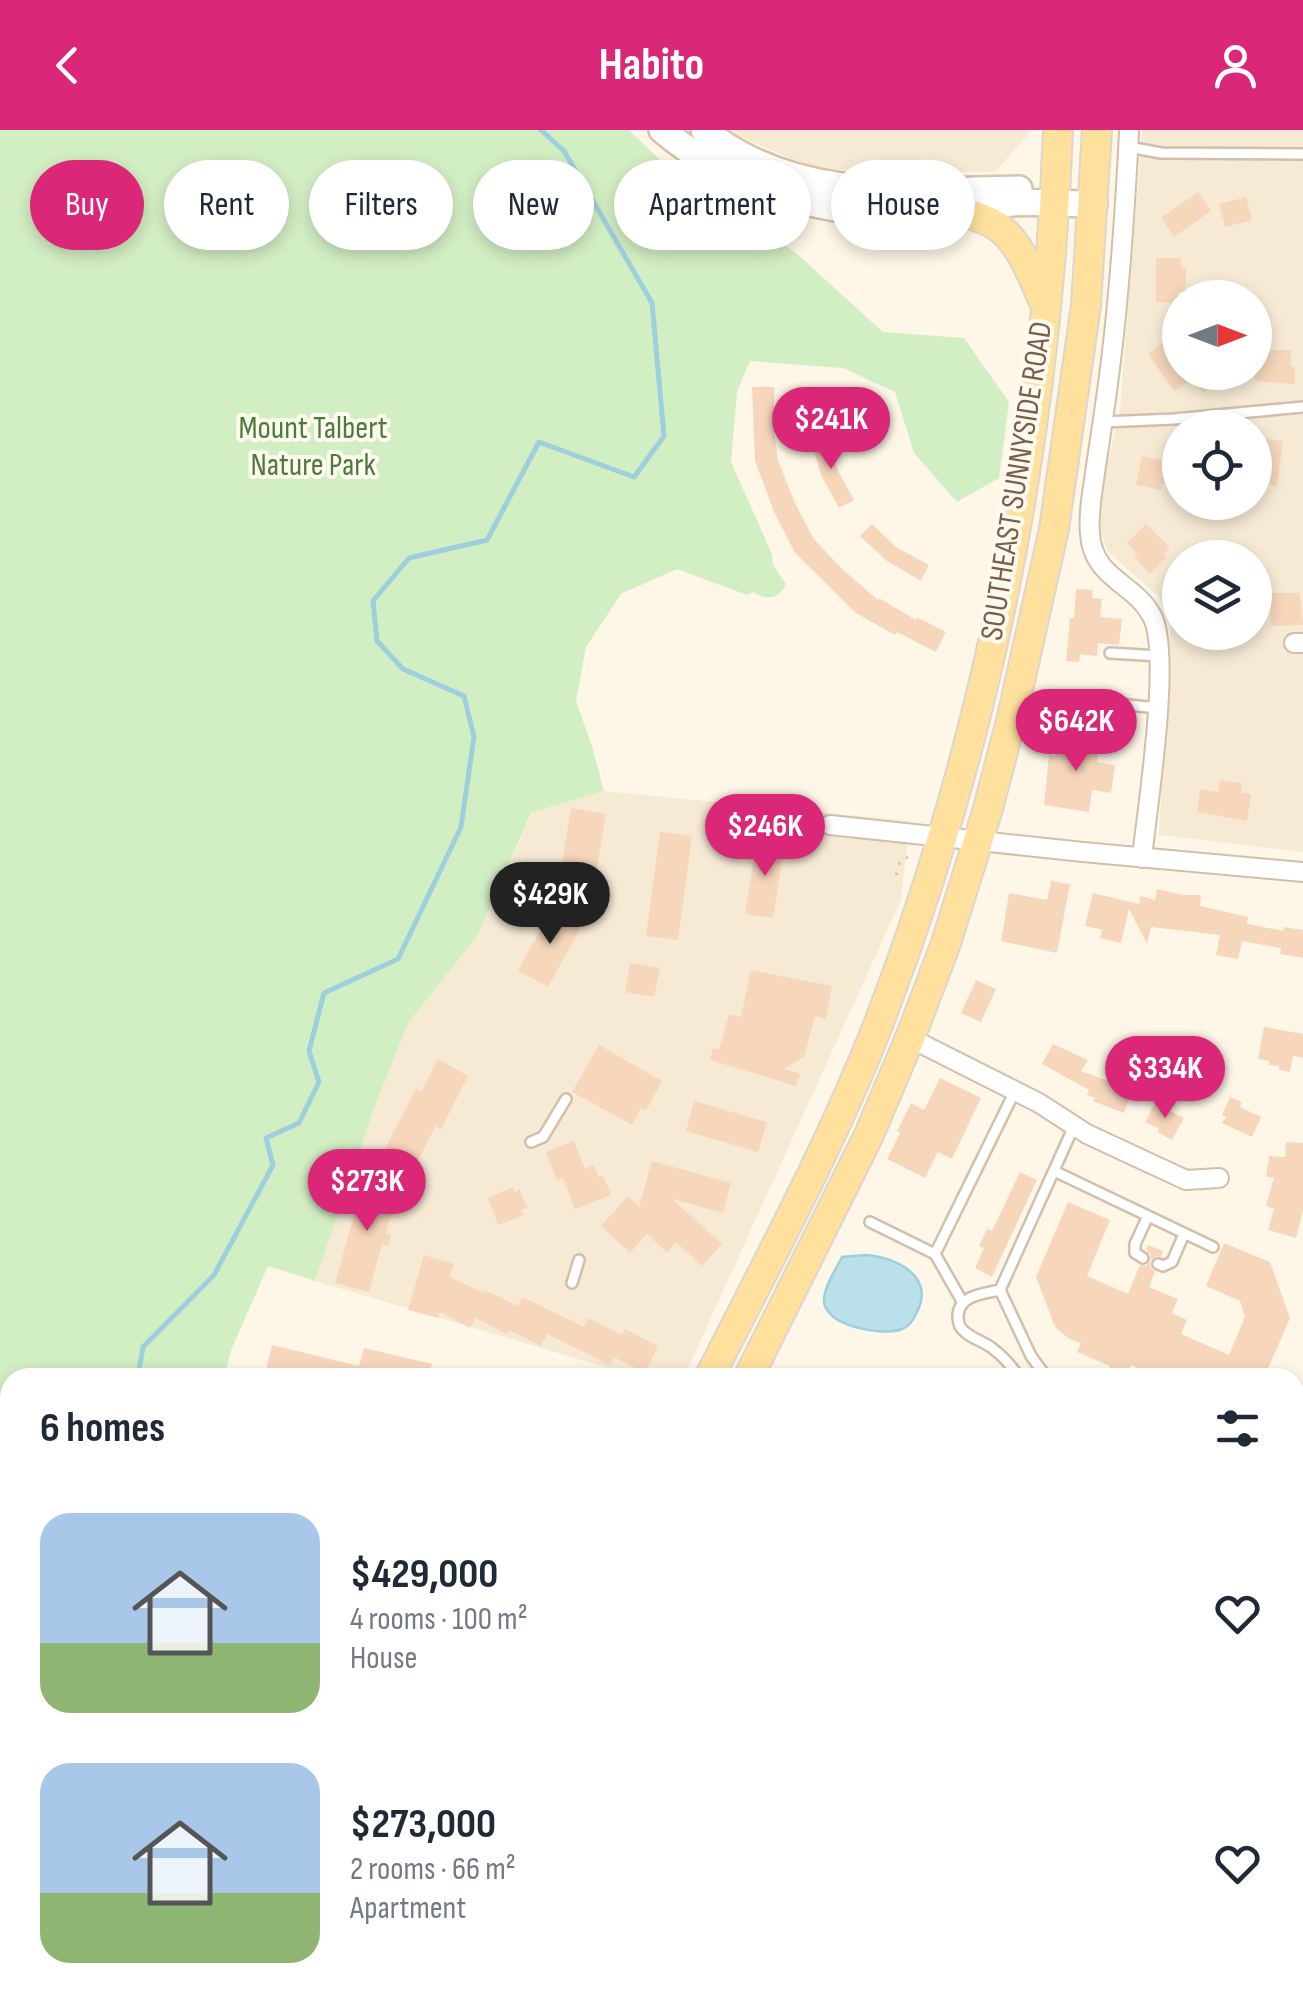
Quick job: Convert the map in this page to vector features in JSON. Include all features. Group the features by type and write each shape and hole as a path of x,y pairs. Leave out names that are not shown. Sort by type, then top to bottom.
{"main road":[{"path":"662,130 734,177 793,200 831,208"},
{"path":"704,130 762,164 844,188 1094,197"},
{"name":"SOUTHEAST SUNNYSIDE ROAD","path":"714,1368 830,1135 874,1034 943,836 1002,600 1032,422 1058,130"},
{"name":"SOUTHEAST SUNNYSIDE ROAD","path":"753,1368 868,1137 950,933 978,840 1011,721 1054,529 1082,342 1097,130"},
{"path":"975,211 1055,196"},
{"path":"975,216 1005,233 1021,254 1045,305"}],"street":[{"path":"1129,140 1124,240 1089,512 1096,561 1141,601 1153,618 1159,638 1158,708 1142,858"},
{"path":"830,824 1303,872"},
{"path":"910,1038 1038,1103 1086,1134 1186,1180 1219,1178"}],"lane":[{"path":"1129,140 1162,153 1303,154"},
{"path":"1103,422 1303,406"},
{"path":"1110,652 1160,656"},
{"path":"1050,697 1158,708"},
{"path":"936,1254 1015,1091"},
{"path":"530,1142 543,1137 566,1099"},
{"path":"1039,1368 1000,1290 1074,1126"},
{"path":"1054,1171 1213,1247"},
{"path":"1143,1258 1134,1253 1134,1244 1148,1216"},
{"path":"870,1222 936,1254 963,1303"},
{"path":"1158,1264 1172,1262 1184,1234"},
{"path":"572,1283 579,1260"},
{"path":"1000,1290 971,1296 958,1312 959,1325 1013,1368"}],"path":[{"path":"1011,721 1040,730 1049,722 1050,697"},
{"path":"896,874 900,861 910,856"}],"shaded area":[{"path":"731,130 1032,130 995,172 975,172 975,160 831,160 831,169 814,169 811,160 794,160"},
{"path":"1142,130 1303,130 1303,852 1159,835 1169,650 1272,650 1272,540 1162,540 1162,604 1108,552 1100,530 1102,486 1120,410"},
{"path":"604,791 910,821 901,900 688,1368 609,1368 315,1281 408,1023 478,935 532,813"}],"green space":[{"name":"Mount Talbert Nature Park","path":"0,130 629,130 660,160 614,160 614,250 791,250 883,332 964,338 1009,402 999,478 957,502 914,453 895,392 843,368 750,361 737,392 731,462 772,554 773,565 786,584 773,597 754,592 747,595 677,569 621,594 586,647 576,701 604,791 531,813 478,935 408,1023 315,1281 268,1266 226,1368 0,1368"}],"water":[{"path":"866,1255 901,1265 917,1279 921,1299 915,1317 905,1328 882,1331 855,1327 826,1308 826,1288 842,1257"}],"building":[{"path":"1198,192 1211,211 1174,237 1161,218"},
{"path":"1246,197 1252,220 1225,227 1219,204"},
{"path":"1181,258 1181,267 1186,267 1186,280 1162,280 1162,302 1156,302 1156,259"},
{"path":"1162,344 1162,374 1148,354"},
{"path":"1272,350 1291,350 1295,384 1272,382"},
{"path":"752,387 774,387 778,460 813,538 878,600 946,632 936,652 856,613 795,553 755,461"},
{"path":"827,435 837,469 854,500 839,508 821,475 811,440"},
{"path":"1272,439 1283,441 1277,486 1272,485"},
{"path":"1142,456 1162,460 1161,490 1136,485"},
{"path":"872,524 896,547 929,565 921,581 887,561 860,536"},
{"path":"1146,524 1163,540 1162,562 1150,574 1127,543"},
{"path":"1076,589 1093,590 1092,598 1102,599 1100,617 1122,619 1119,645 1098,643 1097,656 1080,654 1079,662 1066,661"},
{"path":"1272,593 1300,593 1303,625 1272,626"},
{"path":"1058,735 1100,741 1097,762 1115,765 1111,793 1092,790 1089,812 1044,805 1049,755 1055,756"},
{"path":"1220,780 1242,783 1241,793 1251,794 1247,821 1197,812 1200,789 1218,792"},
{"path":"571,808 606,814 591,904 556,898"},
{"path":"660,832 692,836 678,940 646,936"},
{"path":"757,840 785,844 773,918 745,914"},
{"path":"1051,881 1070,884 1057,953 1001,941 1009,893 1047,900"},
{"path":"1157,889 1201,895 1200,906 1248,917 1247,924 1283,931 1284,927 1303,930 1303,958 1280,954 1281,948 1242,941 1238,959 1216,955 1220,935 1151,927 1147,944 1129,909 1121,943 1100,938 1102,930 1085,926 1093,893 1139,904 1140,896 1155,900"},
{"path":"553,907 583,923 548,987 518,971"},
{"path":"630,963 660,968 654,997 625,992"},
{"path":"751,970 832,986 826,1019 815,1016 804,1057 784,1069 800,1074 796,1086 710,1060 713,1048 719,1050 729,1014 741,1017"},
{"path":"976,980 996,989 981,1022 961,1013"},
{"path":"1264,1027 1303,1034 1303,1058 1293,1056 1290,1072 1258,1059"},
{"path":"1053,1044 1088,1060 1081,1071 1132,1090 1124,1113 1093,1101 1095,1098 1087,1095 1089,1090 1042,1064"},
{"path":"599,1045 662,1081 646,1111 641,1108 632,1125 572,1092"},
{"path":"438,1059 468,1076 441,1129 436,1126 411,1173 381,1156 416,1089 421,1092"},
{"path":"940,1078 981,1098 952,1159 938,1152 925,1178 887,1159 911,1103 924,1110"},
{"path":"1230,1097 1261,1117 1252,1137 1222,1123"},
{"path":"694,1101 767,1122 758,1152 686,1131"},
{"path":"1155,1103 1184,1118 1172,1140 1145,1122"},
{"path":"574,1141 585,1169 594,1165 611,1195 575,1209 563,1178 557,1181 546,1152"},
{"path":"1286,1142 1303,1143 1303,1210 1296,1238 1268,1230 1274,1209 1266,1206 1274,1177 1266,1177 1269,1156 1285,1157"},
{"path":"652,1161 731,1183 723,1213 672,1199 722,1244 702,1266 676,1242 667,1253 647,1234 630,1253 601,1226 628,1196 639,1207"},
{"path":"1020,1172 1037,1180 992,1277 975,1268 984,1248 979,1246 987,1229 992,1231"},
{"path":"365,1176 399,1185 386,1233 391,1234 388,1246 382,1244 369,1292 335,1283"},
{"path":"513,1187 514,1192 520,1190 527,1208 521,1210 524,1215 498,1225 488,1198"},
{"path":"1068,1202 1110,1220 1087,1276 1128,1294 1140,1265 1146,1266 1150,1261 1148,1245 1163,1251 1161,1257 1151,1260 1155,1272 1149,1287 1178,1299 1172,1313 1187,1320 1181,1334 1229,1355 1245,1317 1240,1301 1206,1286 1224,1243 1270,1262 1290,1318 1268,1368 1109,1368 1077,1352 1081,1343 1055,1327 1036,1277"},
{"path":"424,1255 454,1264 450,1277 484,1293 485,1290 518,1306 523,1297 584,1327 588,1318 622,1335 625,1329 658,1346 647,1368 635,1368 614,1357 610,1365 547,1334 541,1346 475,1318 470,1328 440,1312 438,1318 408,1310"},
{"path":"272,1345 359,1366 364,1348 432,1364 431,1368 266,1368"}],"waterway":[{"path":"139,1368 143,1347 214,1275 273,1165 266,1138 299,1123 319,1082 309,1051 324,993 398,959 461,827 474,737 464,696 403,669 377,641 373,601 409,558 487,540 539,442 634,477 664,436 652,303 564,151 541,130"}]}
